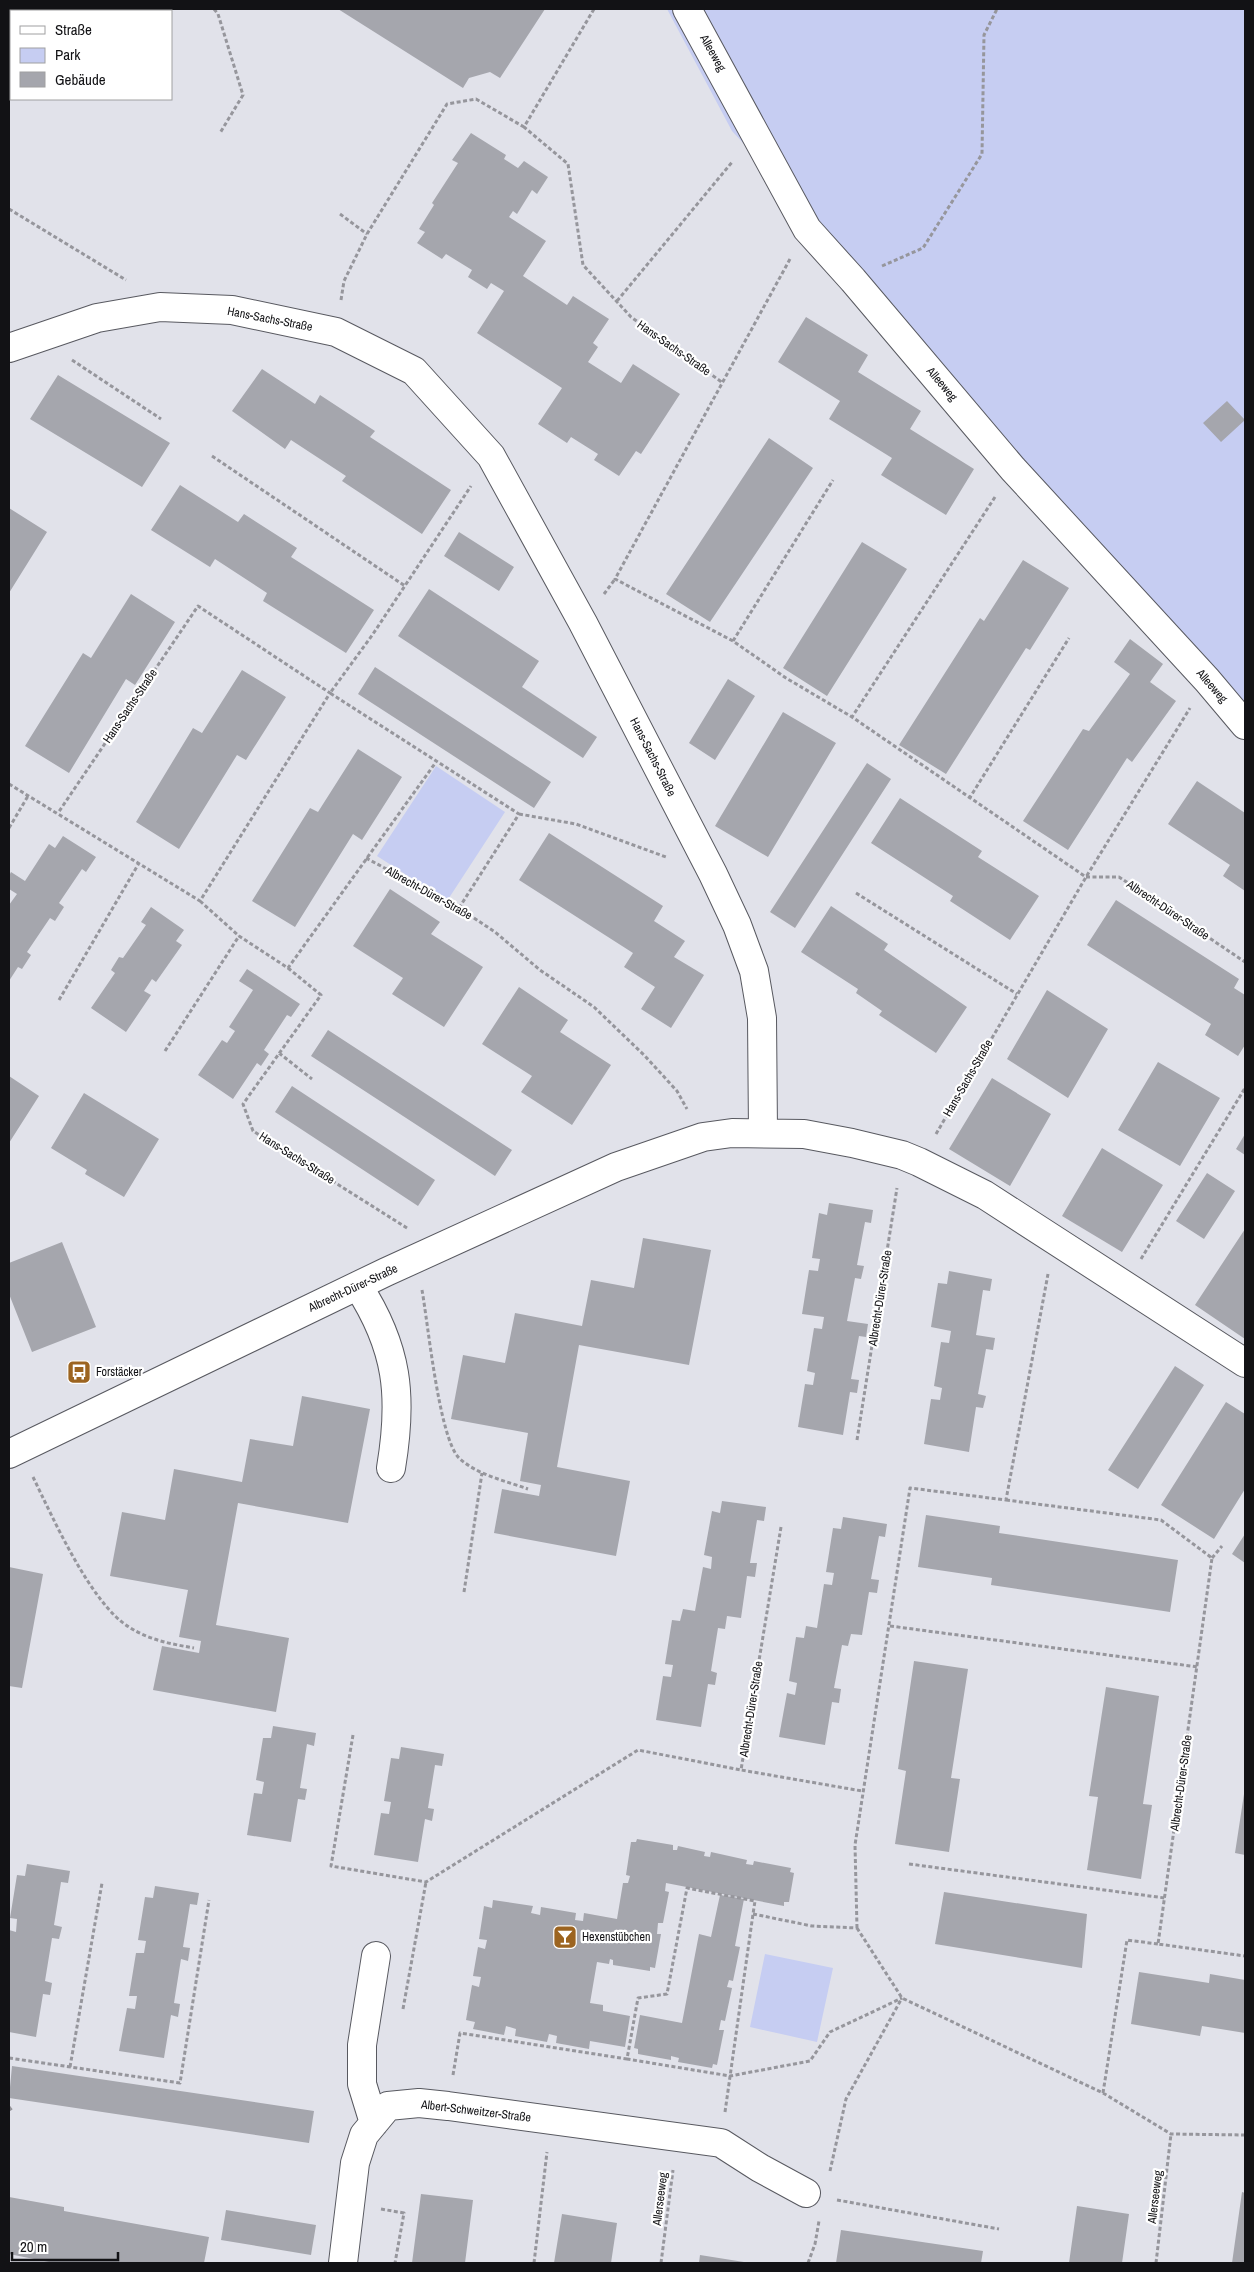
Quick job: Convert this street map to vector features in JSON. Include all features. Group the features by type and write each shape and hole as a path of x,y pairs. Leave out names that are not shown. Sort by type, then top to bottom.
{"street":[{"name":"Alleeweg","path":"687,9 807,229 853,280 1013,469 1207,680 1245,725"},
{"name":"Hans-Sachs-Straße","path":"9,348 97,318 160,307 232,310 336,332 414,370 491,456 583,623 713,874 737,925 754,971 762,1018 763,1132"},
{"name":"Albrecht-Dürer-Straße","path":"15,1452 427,1253 616,1167 703,1137 732,1133 804,1134 852,1143 911,1159 985,1195 1245,1363"},
{"path":"358,1286 375,1313 391,1354 398,1394 397,1432 391,1468"},
{"path":"374,2123 362,2084 362,2045 376,1956"},
{"name":"Albert-Schweitzer-Straße","path":"343,2263 355,2162 364,2135 388,2106 418,2103 448,2106 722,2143 760,2168 817,2187"}],"path":[{"path":"214,9 218,14 243,95 220,133"},
{"path":"524,127 593,9"},
{"path":"853,280 924,248 982,154 984,35 997,9"},
{"name":"Hans-Sachs-Straße","path":"336,332 344,281 367,234 447,104 476,99 524,127 568,164 583,265 631,317 722,382"},
{"path":"617,302 756,134"},
{"path":"9,209 125,278 160,307"},
{"path":"340,214 367,234"},
{"name":"Hans-Sachs-Straße","path":"807,229 615,578 733,641 786,678 852,717 969,799 1086,877"},
{"path":"38,338 161,419"},
{"path":"212,456 405,586"},
{"path":"200,900 330,693 405,586 491,456"},
{"path":"852,717 1013,469"},
{"path":"733,641 832,480"},
{"name":"Hans-Sachs-Straße","path":"58,813 198,606 519,814 576,824 668,857"},
{"path":"969,799 1069,638"},
{"name":"Hans-Sachs-Straße","path":"911,1159 1017,994 1086,877 1207,680"},
{"path":"288,968 436,762"},
{"name":"Hans-Sachs-Straße","path":"9,784 200,900 239,936 288,968 321,995 243,1104 253,1131 427,1253"},
{"path":"9,828 28,796"},
{"path":"459,908 519,814"},
{"name":"Albrecht-Dürer-Straße","path":"366,858 459,908 495,932 540,970 594,1007 677,1090 703,1137"},
{"path":"59,1000 139,863"},
{"name":"Albrecht-Dürer-Straße","path":"1086,877 1119,877 1245,962"},
{"path":"856,893 1017,994"},
{"path":"165,1051 239,936"},
{"path":"279,1053 312,1078"},
{"path":"1125,1285 1245,1088"},
{"name":"Albrecht-Dürer-Straße","path":"857,1440 911,1159"},
{"path":"1006,1500 1054,1239"},
{"path":"427,1253 445,1431 458,1457 482,1473 528,1489"},
{"path":"15,1452 64,1542 102,1602 128,1627 158,1641 194,1648"},
{"path":"464,1592 482,1473"},
{"path":"1222,1546 1212,1558 1161,1520 910,1488 855,1845 858,1928 902,1998 1103,2093 1171,2134 1245,2135"},
{"name":"Albrecht-Dürer-Straße","path":"782,1527 741,1770 862,1791"},
{"name":"Albrecht-Dürer-Straße","path":"1158,1944 1212,1558"},
{"path":"890,1626 1198,1667"},
{"path":"353,1735 331,1866 426,1882 638,1750 741,1770"},
{"path":"909,1864 1165,1898"},
{"path":"402,2016 426,1882"},
{"path":"70,2067 102,1883"},
{"path":"627,2059 638,1998 667,1994 687,1888 755,1901 722,2143"},
{"path":"9,2058 180,2083 209,1900"},
{"path":"753,1914 812,1926 858,1928"},
{"path":"1103,2093 1127,1940 1245,1956"},
{"path":"448,2106 460,2033 730,2076 810,2061 830,2032 902,1998"},
{"path":"817,2187 846,2099 902,1998"},
{"path":"9,2107 13,2112"},
{"path":"534,2263 551,2121"},
{"name":"Allerseeweg","path":"1156,2263 1171,2134"},
{"name":"Allerseeweg","path":"661,2263 677,2138"},
{"path":"833,2200 999,2229"},
{"path":"351,2204 404,2213 395,2263"},
{"path":"808,2263 815,2244"}],"green space":[{"path":"667,9 1245,9 1245,713 816,222 732,131"},
{"path":"436,766 505,812 447,901 377,856"},
{"path":"765,1954 833,1968 817,2042 750,2027"}],"building":[{"path":"338,9 545,9 500,78 490,72 469,78 463,88"},
{"path":"471,133 506,155 504,159 518,168 524,161 548,177 537,194 532,190 517,214 513,211 509,217 546,241 523,276 567,305 573,296 609,319 593,343 598,347 588,362 621,383 633,364 680,394 641,454 636,451 619,476 594,460 598,454 571,437 567,443 538,424 562,388 477,333 504,291 491,283 487,289 468,277 472,270 446,254 442,259 417,243 425,232 419,229 434,205 432,203 458,163 452,160"},
{"path":"806,317 868,355 858,372 921,411 910,429 974,469 946,515 881,475 892,458 829,419 840,401 778,362"},
{"path":"262,369 315,404 320,395 375,431 370,437 451,490 422,534 342,481 346,476 291,440 285,449 232,411"},
{"path":"58,375 170,443 142,487 30,419"},
{"path":"1227,401 1245,420 1221,442 1203,423"},
{"path":"769,438 813,468 710,622 666,594"},
{"path":"180,485 238,522 244,514 297,548 291,557 374,610 346,653 263,601 267,593 215,559 210,567 151,530"},
{"path":"9,508 47,532 9,593"},
{"path":"459,532 514,567 499,591 444,556"},
{"path":"862,542 907,569 827,696 783,668"},
{"path":"1023,560 1069,588 1030,650 1026,648 946,774 899,745 980,618 984,621"},
{"path":"429,589 539,661 522,687 597,737 583,758 398,636"},
{"path":"131,594 175,622 135,685 126,679 69,773 25,746 83,653 91,658"},
{"path":"1130,639 1163,664 1150,682 1176,701 1132,762 1127,758 1068,850 1023,821 1083,729 1089,731 1130,674 1114,662"},
{"path":"375,667 551,782 534,808 358,694"},
{"path":"242,670 286,697 246,760 237,755 179,849 136,822 193,728 202,733"},
{"path":"728,679 755,696 715,760 689,743"},
{"path":"783,712 836,743 768,857 715,826"},
{"path":"358,749 402,777 362,840 353,834 295,927 252,901 310,808 318,812"},
{"path":"867,763 891,779 795,928 770,912"},
{"path":"1197,781 1245,813 1245,891 1223,876 1230,865 1168,824"},
{"path":"900,798 982,851 978,857 1039,896 1010,940 950,901 953,896 871,843"},
{"path":"549,833 663,906 654,921 685,941 674,957 704,975 671,1028 641,1009 655,987 624,967 633,953 519,880"},
{"path":"63,836 96,857 86,872 82,869 59,903 64,907 55,921 50,918 27,952 31,955 22,969 18,967 9,981 9,905 17,894 9,889 9,876 11,872 25,881 49,844 55,848"},
{"path":"390,889 440,922 431,934 483,967 444,1027 392,994 403,978 353,946"},
{"path":"1116,900 1239,979 1234,988 1245,995 1245,1045 1238,1056 1205,1035 1211,1024 1087,945"},
{"path":"831,906 888,944 884,950 967,1007 936,1053 879,1015 882,1011 856,993 858,989 801,952"},
{"path":"151,907 184,930 176,941 182,945 156,982 152,979 144,991 151,995 126,1032 91,1008 115,973 111,970 119,957 123,958 146,925 141,922"},
{"path":"247,969 300,1004 291,1017 287,1015 264,1050 269,1054 261,1066 257,1063 233,1099 198,1075 222,1040 227,1043 235,1031 229,1027 253,990 239,981"},
{"path":"519,987 568,1020 560,1032 611,1065 572,1125 521,1092 532,1076 482,1044"},
{"path":"1047,990 1108,1029 1068,1098 1007,1059"},
{"path":"328,1030 512,1150 495,1176 311,1056"},
{"path":"1158,1062 1220,1098 1180,1166 1118,1130"},
{"path":"9,1076 39,1096 9,1143"},
{"path":"992,1078 1051,1114 1010,1186 949,1149"},
{"path":"292,1086 435,1180 418,1206 275,1112"},
{"path":"84,1093 159,1139 124,1197 85,1174 87,1170 51,1148"},
{"path":"1245,1134 1245,1155 1236,1149"},
{"path":"1102,1148 1163,1185 1122,1252 1062,1216"},
{"path":"1207,1173 1235,1191 1204,1239 1176,1221"},
{"path":"829,1203 873,1210 871,1223 865,1222 857,1265 864,1266 861,1279 855,1278 847,1321 868,1324 866,1337 859,1336 851,1379 859,1380 857,1393 850,1392 843,1435 798,1427 805,1384 813,1385 815,1373 807,1371 814,1328 822,1329 824,1317 802,1314 809,1270 818,1271 820,1259 812,1258 819,1213 827,1215"},
{"path":"1245,1229 1245,1339 1195,1305"},
{"path":"643,1238 711,1250 689,1365 579,1345 557,1467 630,1481 616,1556 494,1533 502,1489 539,1496 541,1485 520,1481 528,1433 451,1419 463,1355 505,1363 515,1313 582,1326 591,1280 634,1288"},
{"path":"62,1242 96,1327 32,1352 9,1294 9,1263"},
{"path":"949,1271 992,1279 990,1291 983,1290 976,1335 995,1338 993,1350 986,1349 978,1394 986,1396 983,1408 976,1407 969,1452 924,1444 931,1399 940,1400 942,1388 934,1386 941,1342 949,1343 951,1331 931,1327 938,1283 947,1284"},
{"path":"1175,1366 1204,1385 1138,1489 1108,1470"},
{"path":"302,1396 370,1409 348,1523 238,1503 216,1625 289,1638 276,1712 153,1690 162,1646 199,1653 201,1641 179,1637 188,1590 110,1576 122,1512 165,1520 174,1469 242,1482 250,1439 293,1446"},
{"path":"1226,1402 1245,1414 1245,1489 1214,1539 1161,1505"},
{"path":"722,1501 766,1507 764,1521 757,1520 750,1563 757,1563 755,1577 747,1576 741,1618 727,1616 725,1629 718,1628 711,1671 717,1673 715,1685 708,1684 701,1727 656,1720 663,1676 671,1677 673,1665 665,1664 672,1620 680,1621 683,1609 695,1611 703,1567 711,1569 712,1557 704,1555 712,1511 720,1513"},
{"path":"926,1515 1000,1526 999,1533 1178,1560 1170,1612 991,1585 992,1578 918,1567"},
{"path":"843,1517 887,1524 885,1537 879,1536 871,1579 879,1580 877,1593 869,1592 862,1635 851,1634 848,1646 842,1645 834,1688 841,1689 839,1703 832,1702 825,1745 779,1737 787,1693 795,1695 797,1683 789,1681 796,1637 804,1638 806,1626 817,1628 824,1584 832,1585 834,1573 826,1572 833,1528 841,1529"},
{"path":"1245,1534 1245,1563 1232,1554"},
{"path":"9,1567 43,1574 22,1688 9,1686"},
{"path":"914,1661 968,1669 951,1778 960,1779 949,1852 895,1844 906,1771 898,1769"},
{"path":"1106,1687 1159,1696 1143,1804 1152,1805 1141,1879 1087,1870 1098,1797 1089,1796"},
{"path":"273,1726 316,1733 314,1746 307,1744 300,1788 307,1789 305,1800 298,1799 291,1842 247,1835 254,1793 262,1794 264,1782 256,1780 263,1738 271,1738"},
{"path":"401,1747 444,1754 442,1766 435,1765 428,1808 434,1809 432,1821 425,1819 418,1862 374,1855 381,1813 389,1814 391,1802 384,1801 391,1758 399,1759"},
{"path":"1245,1794 1245,1855 1235,1853"},
{"path":"637,1839 673,1845 673,1850 677,1850 678,1846 705,1852 704,1856 710,1857 711,1852 747,1860 746,1864 753,1865 754,1861 791,1868 790,1872 794,1873 789,1902 784,1902 784,1906 666,1883 665,1891 669,1892 663,1923 658,1923 657,1934 661,1934 655,1968 650,1967 650,1971 613,1965 613,1960 610,1959 609,1964 597,1962 590,2003 603,2005 603,2011 630,2016 625,2047 590,2041 589,2049 556,2043 557,2036 549,2034 547,2042 515,2036 516,2029 506,2026 504,2035 473,2029 475,2022 466,2020 472,1985 479,1987 481,1977 473,1976 478,1947 485,1949 487,1940 479,1939 484,1906 492,1908 493,1900 533,1906 531,1913 540,1915 541,1907 576,1913 575,1920 583,1921 584,1913 617,1919 623,1883 628,1883 630,1876 626,1875 631,1842 636,1842"},
{"path":"27,1864 70,1871 68,1883 61,1882 54,1925 62,1927 59,1939 52,1938 45,1981 52,1983 50,1995 43,1994 36,2037 9,2032 9,1930 16,1932 17,1919 10,1918 17,1875 25,1876"},
{"path":"155,1886 199,1893 197,1905 190,1904 183,1947 190,1948 188,1961 181,1959 174,2003 180,2004 178,2017 171,2015 164,2058 119,2051 127,2008 135,2009 137,1996 129,1996 136,1953 144,1953 146,1941 138,1940 145,1897 153,1898"},
{"path":"944,1892 1087,1914 1082,1968 935,1944"},
{"path":"720,1895 744,1899 735,1946 740,1947 733,1981 729,1980 727,1987 732,1988 725,2021 721,2020 719,2030 724,2030 717,2065 713,2064 712,2068 678,2062 679,2058 671,2056 671,2060 638,2054 638,2049 634,2048 640,2015 682,2023 699,1934 711,1937"},
{"path":"1139,1972 1209,1983 1210,1974 1245,1980 1245,2033 1202,2026 1200,2036 1131,2024"},
{"path":"12,2066 314,2111 309,2143 9,2098"},
{"path":"1242,2192 1245,2193 1245,2263 1232,2263"},
{"path":"421,2194 473,2200 465,2263 412,2263"},
{"path":"9,2197 64,2207 64,2211 209,2237 204,2263 54,2263 9,2254"},
{"path":"1077,2206 1129,2214 1122,2263 1069,2263"},
{"path":"226,2210 316,2225 311,2255 221,2240"},
{"path":"562,2214 617,2223 611,2263 554,2263"},
{"path":"841,2230 983,2251 981,2263 836,2263"},
{"path":"700,2255 744,2262 744,2263 699,2263"}],"place":[{"name":"Forstäcker","path":"79,1372"},
{"name":"Hexenstübchen","path":"565,1937"}]}
